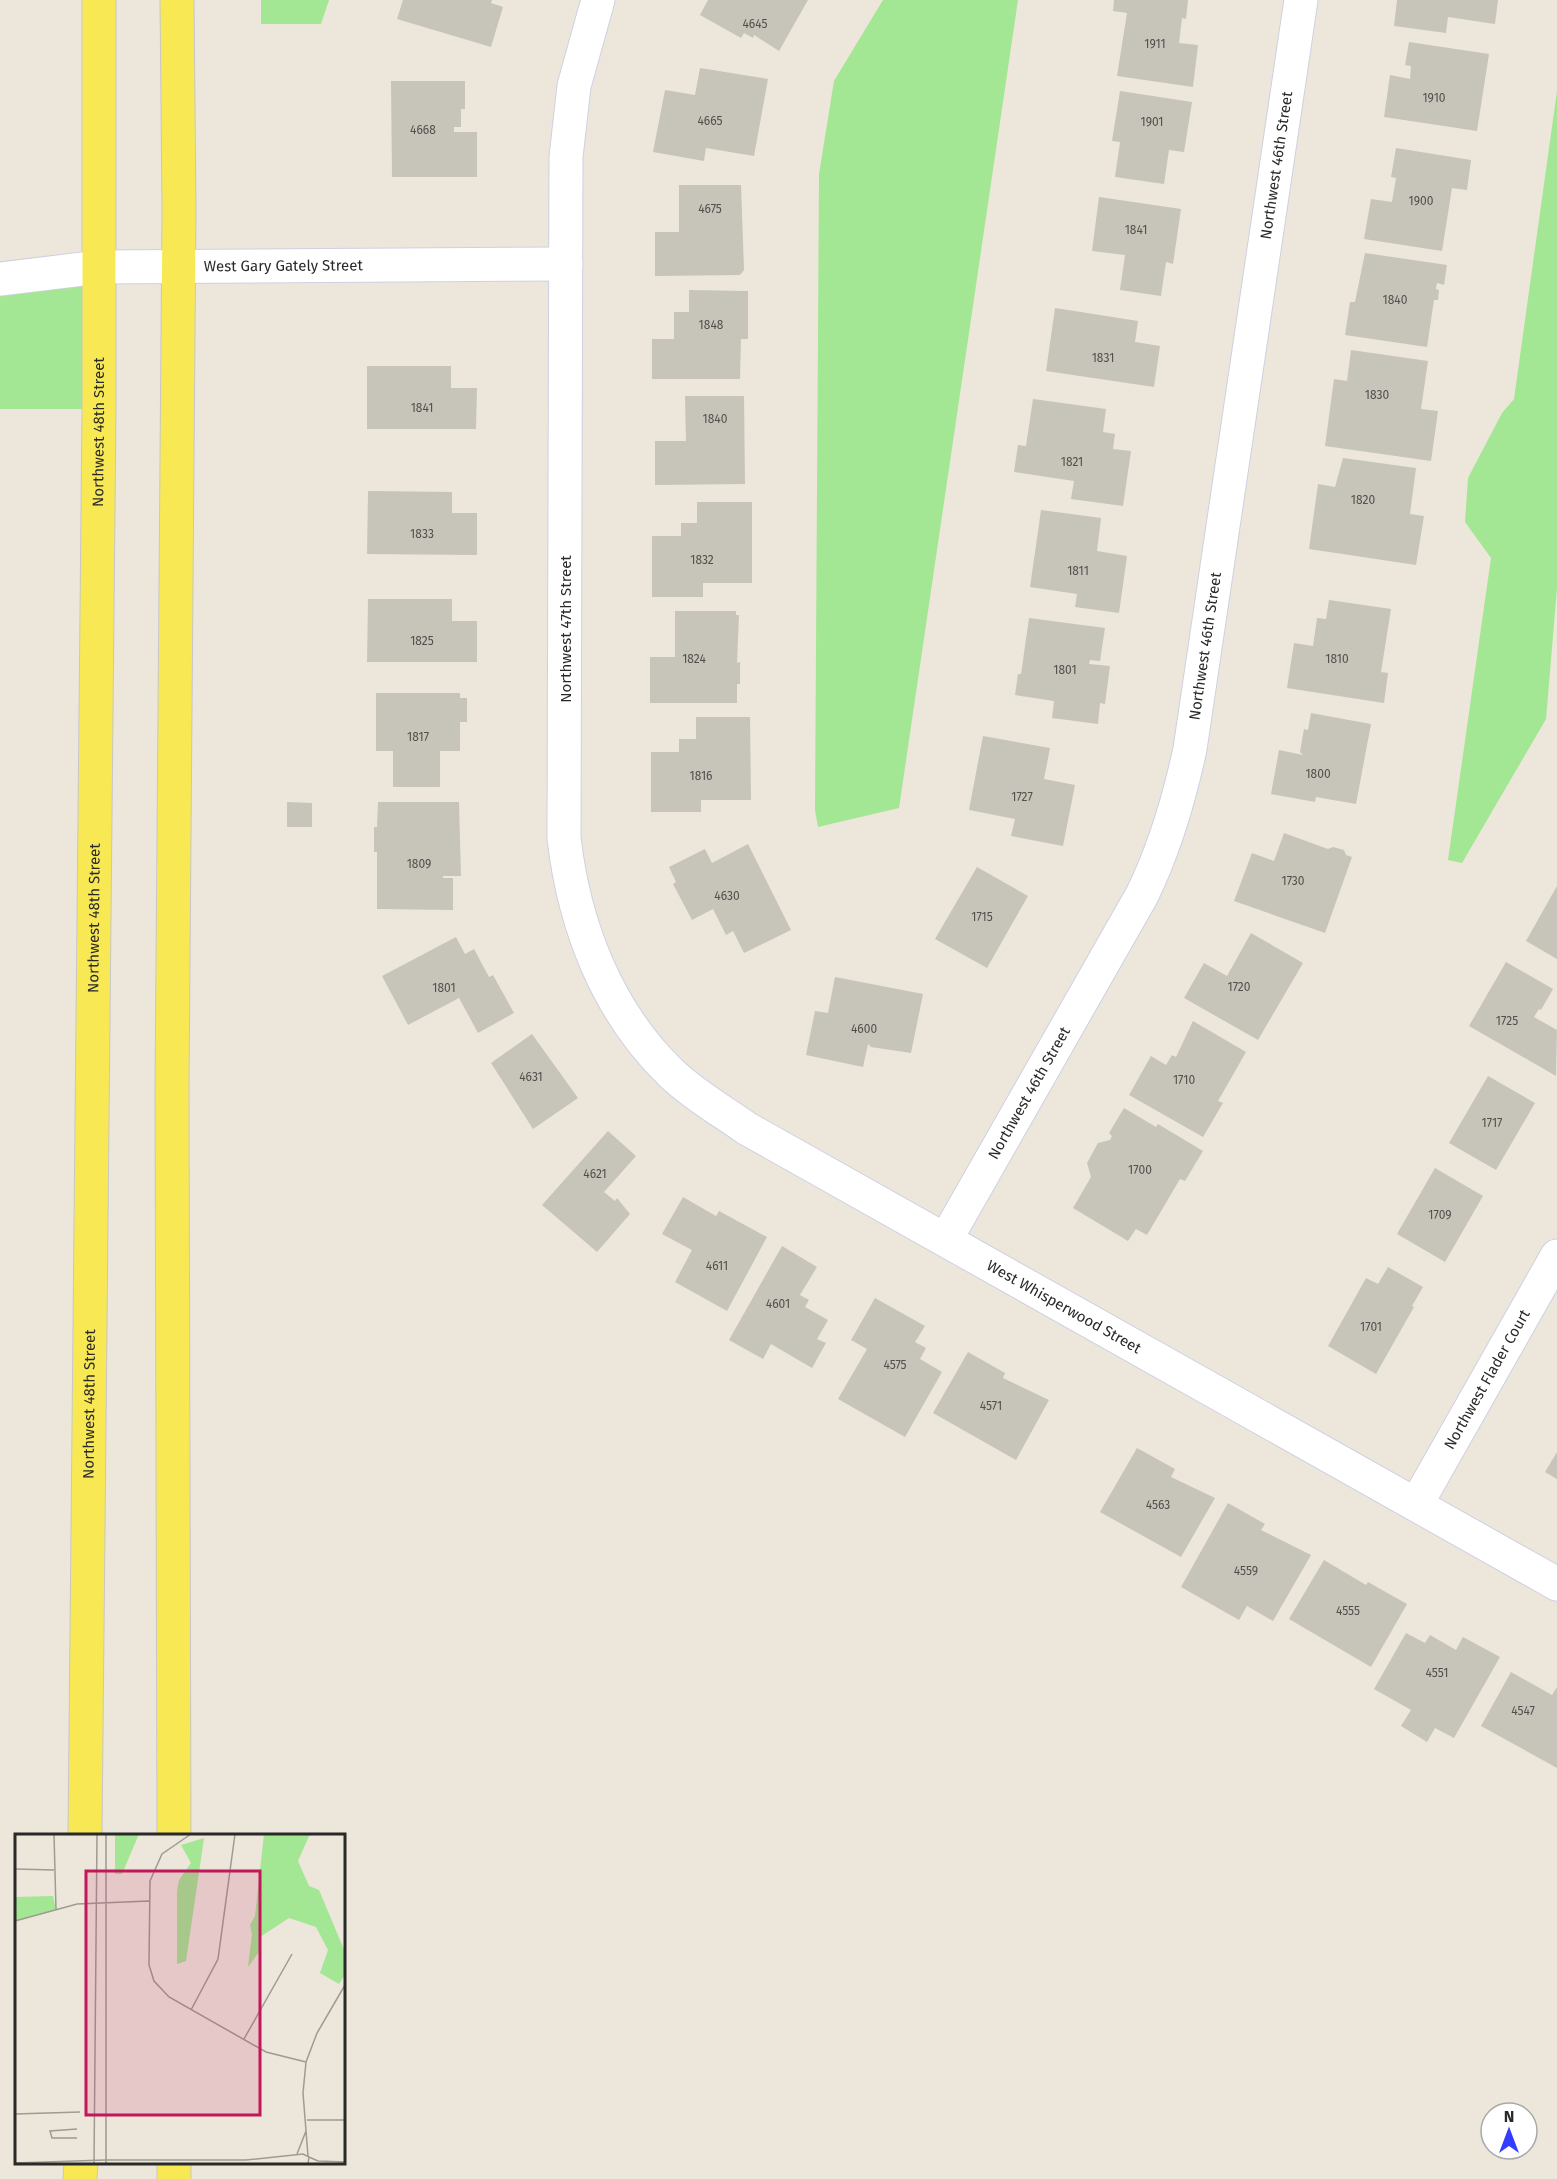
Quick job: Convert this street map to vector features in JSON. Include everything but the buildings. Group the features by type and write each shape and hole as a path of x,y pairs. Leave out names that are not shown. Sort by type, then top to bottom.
{"main road":[{"name":"Northwest 48th Street","path":"85,1834 99,267 99,0"},
{"path":"174,1834 172,1089 179,266 177,0"},
{"path":"80,2179 81,2164"}],"street":[{"name":"Northwest 47th Street","path":"597,0 574,86 566,157 564,838 568,874 577,910 607,987"},
{"name":"Northwest 46th Street","path":"946,1239 1142,895 1161,855 1174,813 1190,749 1301,0"},
{"name":"West Gary Gately Street","path":"0,279 99,267 566,264"},
{"name":"West Whisperwood Street","path":"607,987 621,1010 672,1074 746,1128 1417,1503 1557,1584"},
{"name":"Northwest Flader Court","path":"1417,1503 1557,1256"}],"green space":[{"path":"261,0 329,0 321,24 261,24"},
{"path":"883,0 1018,0 899,808 818,827 815,810 819,174 834,81"},
{"path":"1557,91 1557,588 1546,719 1462,863 1448,860 1491,558 1465,522 1468,478 1502,413 1514,399"},
{"path":"99,267 99,409 0,409 0,279"}]}
